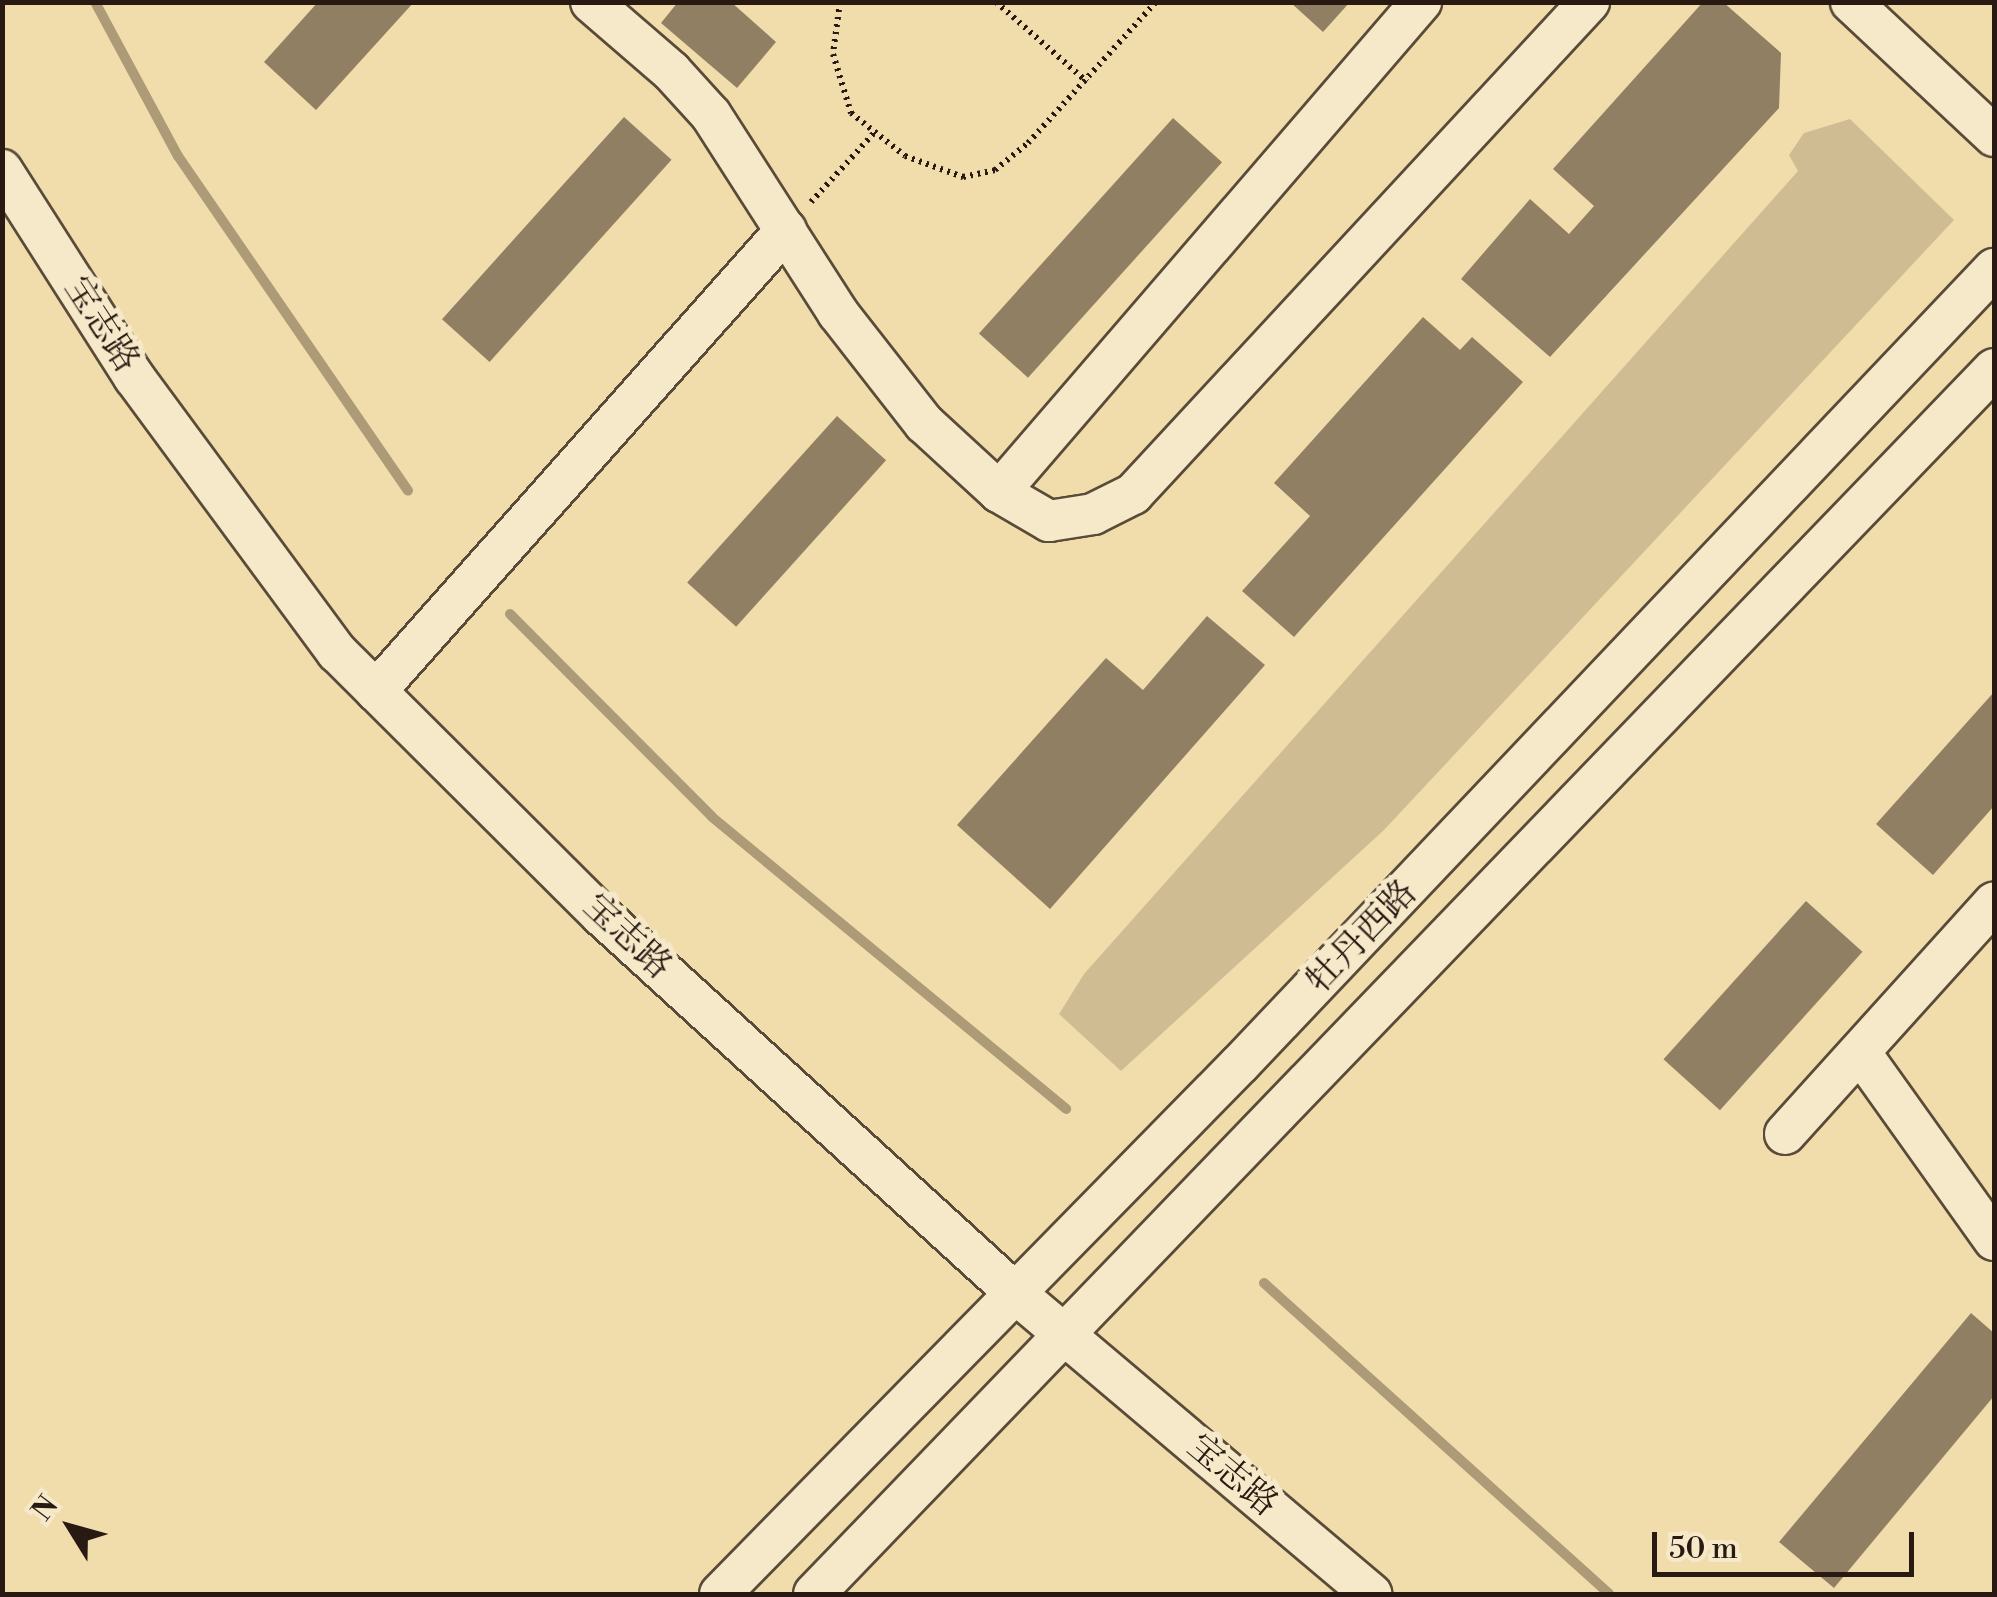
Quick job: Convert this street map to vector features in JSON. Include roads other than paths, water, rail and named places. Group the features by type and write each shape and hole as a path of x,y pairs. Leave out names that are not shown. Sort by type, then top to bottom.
{"street":[{"path":"998,492 1421,2"},
{"path":"597,4 672,71 710,115 838,313 924,422 998,492 1048,521 1094,514 1134,494 1589,2"},
{"path":"1852,2 1994,136"},
{"name":"宝志路","path":"2,170 134,377 337,652 601,915 1014,1292 1372,1594"},
{"path":"376,692 786,230"},
{"name":"牡丹西路","path":"720,1594 1240,1064 1994,270"},
{"name":"牡丹西路","path":"814,1594 1994,370"},
{"path":"1786,1134 1994,904"},
{"path":"1860,1052 1994,1240"}],"waterway":[{"path":"95,2 178,156 408,491"},
{"path":"510,614 712,817 1066,1109"},
{"path":"1264,1283 1609,1594"}]}
